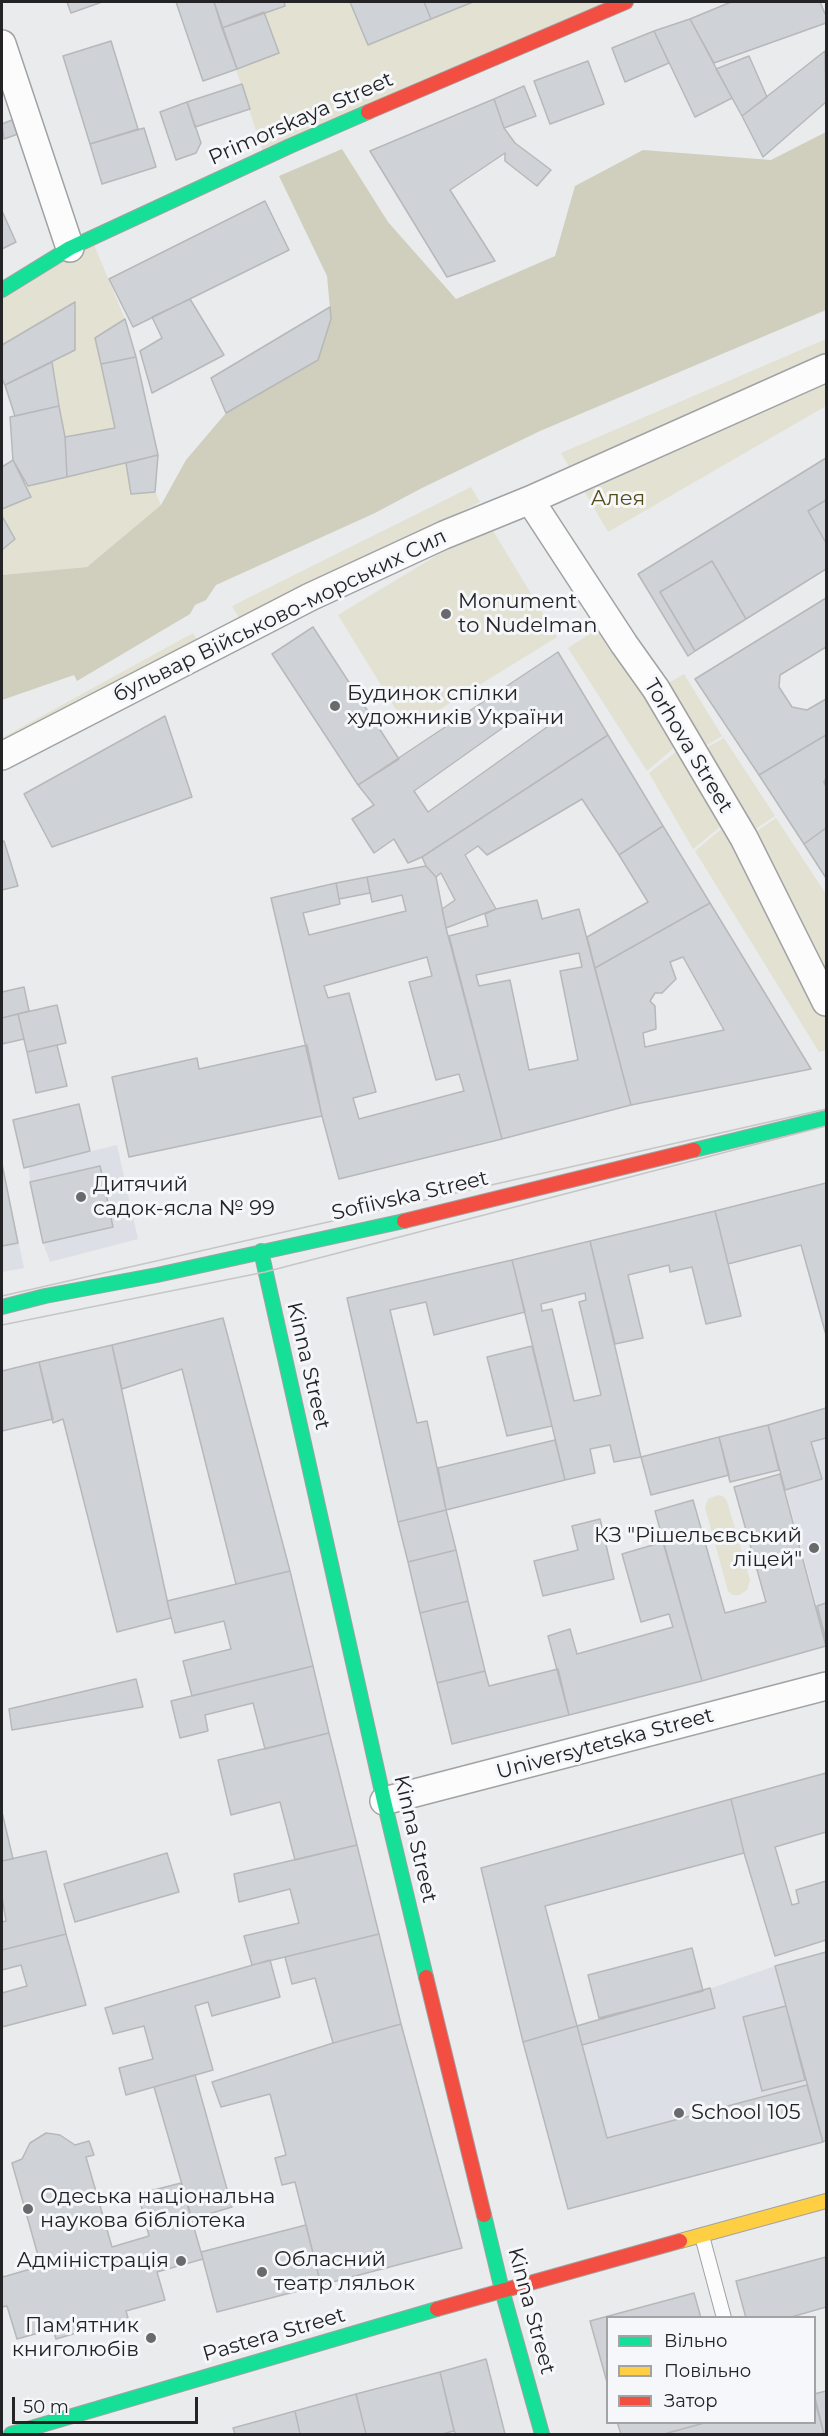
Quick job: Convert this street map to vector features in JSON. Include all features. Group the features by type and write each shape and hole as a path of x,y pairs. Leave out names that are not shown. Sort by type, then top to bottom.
{"street":[{"name":"Primorskaya Street","path":"2,290 70,248 303,140 626,2"},
{"path":"2,44 70,248"},
{"name":"бульвар Військово-морських Сил","path":"2,756 310,597 444,535 530,500 826,368"},
{"name":"Torhova Street","path":"530,500 661,697 744,838 826,1002"},
{"name":"Sofiivska Street","path":"2,1307 45,1296 157,1275 387,1225 826,1118"},
{"name":"Kinna Street","path":"261,1251 384,1801 502,2289 542,2434"},
{"name":"Universytetska Street","path":"384,1801 826,1686"},
{"name":"Pastera Street","path":"11,2434 502,2289 826,2201"}],"lane":[{"path":"702,2236 723,2316"}],"shaded area":[{"path":"826,132 826,310 540,431 375,513 216,585 206,600 195,605 190,614 77,681 74,675 2,700 2,575 87,567 161,505 186,460 226,413 318,360 331,319 327,276 279,176 342,149 388,222 456,299 555,256 575,186 643,150 771,160"},
{"name":"Дитячий садок-ясла № 99","path":"117,1145 138,1239 50,1262 43,1243 30,1182 29,1166"},
{"path":"2,1164 24,1268 2,1272"},
{"name":"КЗ \"Рішельєвський ліцей\"","path":"826,1408 826,1640 768,1425"},
{"name":"School 105","path":"775,1966 823,2142 568,2209 523,2042 599,2018 703,1991"}],"green space":[{"path":"214,2 619,2 264,155"},
{"path":"92,240 125,319 136,357 158,455 155,491 161,505 87,567 2,575 2,467 13,460 14,416 2,379 2,293"},
{"name":"Алея","path":"826,339 826,361 574,475 561,453"},
{"name":"Алея","path":"826,377 826,406 608,532 583,489"},
{"path":"471,487 480,502 242,623 232,606"},
{"path":"489,524 557,637 408,729 338,615"},
{"path":"607,623 683,740 647,771 568,648"},
{"path":"193,633 202,647 2,753 2,738"},
{"path":"684,674 722,736 700,749 662,687"},
{"path":"724,738 775,816 751,832 701,751"},
{"path":"686,744 730,819 693,849 649,773"},
{"path":"776,818 826,894 826,989 750,836"},
{"path":"731,821 826,1008 826,1050 819,1052 695,851"},
{"path":"719,1495 727,1501 750,1580 747,1590 739,1595 733,1595 728,1591 705,1507 708,1499"}],"building":[{"path":"67,2 102,2 71,13"},
{"path":"176,2 214,2 237,69 203,81"},
{"path":"214,2 284,2 285,6 222,28"},
{"path":"350,2 424,2 431,19 368,45"},
{"path":"424,2 473,2 431,19"},
{"path":"731,2 820,2 826,16 826,23 714,63 690,19"},
{"path":"264,12 279,53 237,69 222,28"},
{"path":"690,19 732,98 695,117 654,31"},
{"path":"654,31 669,63 625,82 612,48"},
{"path":"111,41 138,129 90,144 63,56"},
{"path":"825,51 826,102 763,157 742,116"},
{"path":"749,56 767,97 742,116 716,69"},
{"path":"588,61 604,104 550,124 534,81"},
{"path":"242,84 250,109 195,127 187,102"},
{"path":"524,86 536,116 504,128 494,99"},
{"path":"494,99 504,128 515,143 551,170 537,186 505,161 505,153 450,190 495,261 447,277 370,151"},
{"path":"187,102 201,143 196,153 176,160 160,112"},
{"path":"12,120 18,134 4,139 2,124"},
{"path":"144,128 156,167 102,184 90,144"},
{"path":"265,201 289,250 133,327 109,279"},
{"path":"2,211 16,242 2,249"},
{"path":"190,299 224,355 152,393 140,351 162,338 152,317"},
{"path":"75,302 75,350 5,385 2,379 2,345"},
{"path":"330,307 331,319 318,360 226,413 211,378"},
{"path":"125,319 136,357 101,364 95,338"},
{"path":"136,357 158,455 67,477 65,437 115,428 101,364"},
{"path":"52,362 59,406 15,416 5,385"},
{"path":"59,406 65,437 67,477 28,486 13,460 10,417"},
{"path":"158,455 155,492 131,494 126,463"},
{"path":"826,458 826,500 808,511 826,543 826,569 746,619 712,561 660,592 695,651 688,656 638,574"},
{"path":"13,460 31,497 2,509 2,467"},
{"path":"826,500 826,543 808,511"},
{"path":"2,516 15,539 2,550"},
{"path":"712,561 746,619 695,651 660,592"},
{"path":"826,598 826,647 780,675 779,687 792,707 807,710 826,699 826,735 759,775 695,679"},
{"name":"Будинок спілки художників України","path":"313,627 399,759 358,785 272,654"},
{"path":"558,652 608,735 422,857 408,863 394,839 374,853 352,819 374,805 358,785","holes":["532,707 547,727 428,812 414,791"]},
{"path":"165,716 192,797 52,847 24,794"},
{"path":"608,735 663,826 619,855 582,799 487,855 478,846 465,855 496,909 446,928 442,909 455,900 441,873 436,877 426,866 422,857"},
{"path":"826,735 826,778 824,782 826,828 804,844 759,775"},
{"path":"663,826 710,903 595,968 587,937 648,902 619,855"},
{"path":"826,828 826,878 804,844"},
{"path":"4,841 18,886 2,890 2,842"},
{"path":"426,866 436,877 446,928 502,1139 339,1179 271,898 336,883 340,904 303,913 309,935 406,911 402,895 372,902 367,877","holes":["427,957 432,976 409,982 436,1080 459,1074 464,1091 359,1119 353,1098 376,1092 349,993 328,998 324,986"]},
{"path":"367,877 370,893 339,899 336,883"},
{"path":"537,900 542,919 579,909 631,1105 502,1139 449,936 488,926 485,914 496,909","holes":["579,953 582,967 560,971 578,1060 529,1070 510,980 479,986 476,975"]},
{"path":"710,903 811,1069 631,1105 595,968","holes":["683,957 724,1030 645,1047 643,1033 656,1029 655,1006 650,1001 655,993 662,993 676,979 670,962"]},
{"path":"24,987 29,1011 2,1018 2,992"},
{"path":"57,1005 66,1043 27,1052 18,1014"},
{"path":"18,1014 24,1039 2,1044 2,1018"},
{"path":"57,1045 67,1086 36,1093 27,1052"},
{"path":"307,1045 322,1116 129,1157 112,1077 197,1058 199,1069"},
{"path":"79,1104 90,1151 24,1168 13,1120"},
{"path":"2,1164 18,1243 2,1246"},
{"path":"100,1166 113,1227 43,1243 30,1182"},
{"path":"826,1183 826,1335 801,1245 728,1264 715,1211"},
{"path":"715,1211 741,1316 706,1324 692,1267 670,1272 669,1265 628,1275 643,1338 615,1344 590,1241"},
{"path":"590,1241 641,1457 614,1462 610,1445 590,1449 595,1473 565,1480 512,1260","holes":["585,1293 586,1300 579,1302 601,1395 574,1401 552,1309 542,1311 541,1304"]},
{"path":"512,1260 525,1312 434,1335 426,1302 390,1310 417,1423 427,1421 446,1510 398,1522 347,1298"},
{"path":"223,1318 290,1571 236,1584 182,1369 122,1389 112,1345"},
{"path":"112,1345 171,1618 117,1632 63,1419 53,1423 39,1362"},
{"path":"532,1346 552,1426 507,1436 487,1357"},
{"path":"39,1362 53,1419 2,1431 2,1371"},
{"path":"826,1408 826,1438 811,1442 822,1479 785,1490 768,1425"},
{"path":"768,1425 779,1470 730,1482 719,1437"},
{"path":"719,1437 729,1475 651,1495 641,1457"},
{"path":"555,1440 565,1480 446,1510 438,1468"},
{"path":"780,1474 826,1646 702,1681 655,1511 693,1500 725,1613 766,1602 734,1487"},
{"path":"446,1510 456,1550 408,1562 398,1522"},
{"path":"600,1519 614,1579 543,1596 534,1561 578,1550 572,1526"},
{"path":"663,1542 702,1681 569,1715 548,1636 570,1629 577,1654 673,1627 669,1614 641,1622 622,1554"},
{"path":"456,1550 468,1601 420,1613 408,1562"},
{"path":"290,1571 313,1666 192,1696 183,1661 231,1649 224,1621 175,1633 167,1601"},
{"path":"468,1601 485,1671 437,1683 420,1613"},
{"path":"826,1603 826,1640 817,1606"},
{"path":"313,1666 329,1733 265,1749 253,1703 205,1715 208,1731 180,1738 171,1701"},
{"path":"558,1669 569,1715 452,1744 437,1683 485,1671 489,1686"},
{"path":"136,1679 143,1707 12,1730 9,1709"},
{"path":"329,1733 357,1845 295,1860 280,1802 231,1815 218,1760"},
{"path":"826,1773 826,1832 775,1847 792,1905 799,1903 796,1890 826,1881 826,1940 775,1956 744,1853 731,1799"},
{"path":"731,1799 744,1853 545,1906 577,2026 523,2042 481,1868"},
{"path":"2,1812 13,1859 2,1861"},
{"path":"357,1845 379,1934 252,1965 244,1936 299,1923 290,1889 239,1902 234,1874"},
{"path":"46,1851 66,1934 2,1950 2,1922 6,1921 2,1897 2,1861"},
{"path":"167,1853 179,1892 75,1922 64,1884"},
{"path":"66,1934 86,2005 2,2027 2,1993 27,1986 21,1965 2,1970 2,1950"},
{"path":"379,1934 401,2024 333,2043 315,1978 292,1984 285,1957"},
{"path":"692,1948 703,1991 599,2018 588,1975"},
{"path":"826,1952 826,2140 823,2142 775,1966"},
{"path":"270,1960 280,1997 212,2016 208,2002 195,2006 213,2070 126,2095 119,2068 153,2059 144,2026 113,2034 105,2008"},
{"path":"710,1988 715,2008 582,2045 577,2026"},
{"path":"786,2006 805,2080 762,2091 743,2017"},
{"path":"401,2024 462,2248 321,2285 295,2182 282,2185 275,2158 286,2155 270,2094 221,2107 212,2082"},
{"path":"577,2026 607,2138 807,2085 823,2142 568,2209 523,2042"},
{"path":"195,2075 232,2207 192,2219 154,2087"},
{"path":"46,2133 60,2135 75,2145 89,2141 94,2155 86,2157 112,2247 149,2236 138,2194 181,2183 203,2259 157,2272 165,2300 126,2311 128,2318 56,2339 53,2329 17,2339 7,2306 2,2307 2,2273 3,2277 41,2266 12,2163 22,2159 30,2143"},
{"name":"Обласний театр ляльок","path":"306,2225 321,2285 217,2312 201,2252"},
{"path":"826,2257 826,2307 795,2316 745,2316 736,2281"},
{"path":"694,2293 700,2316 609,2316"},
{"path":"606,2317 606,2379 590,2321"},
{"path":"486,2359 505,2434 455,2434 440,2372"},
{"path":"440,2372 454,2431 442,2434 366,2434 356,2394"},
{"path":"826,2391 826,2434 824,2434 816,2402 816,2394"},
{"path":"356,2394 366,2434 300,2434 295,2411"},
{"path":"816,2405 824,2434 664,2434 701,2424 816,2424"},
{"path":"295,2411 300,2434 235,2434 233,2428"},
{"path":"618,2424 701,2424 664,2434 621,2434"}],"tram line":[{"path":"2,1296 826,1109"},
{"path":"2,1325 265,1272 826,1126"}],"traffic: fast":[{"path":"2,290 70,248 368,112"},
{"path":"694,1150 826,1118"},
{"path":"2,1307 404,1221"},
{"path":"261,1251 384,1801 426,1977"},
{"path":"484,2215 502,2290 542,2434"},
{"path":"11,2434 437,2309"}],"traffic: slow":[{"path":"680,2241 826,2201"}],"traffic: jam":[{"path":"368,112 626,2"},
{"path":"404,1221 694,1150"},
{"path":"426,1977 484,2215"},
{"path":"437,2309 680,2241"}],"place":[{"name":"Monument to Nudelman","path":"446,614"},
{"name":"Будинок спілки художників України","path":"335,706"},
{"name":"Дитячий садок-ясла № 99","path":"81,1197"},
{"name":"КЗ \"Рішельєвський ліцей\"","path":"814,1548"},
{"name":"School 105","path":"679,2113"},
{"name":"Одеська національна наукова бібліотека","path":"28,2209"},
{"name":"Адміністрація","path":"181,2261"},
{"name":"Обласний театр ляльок","path":"262,2272"},
{"name":"Пам'ятник книголюбів","path":"151,2338"}]}
